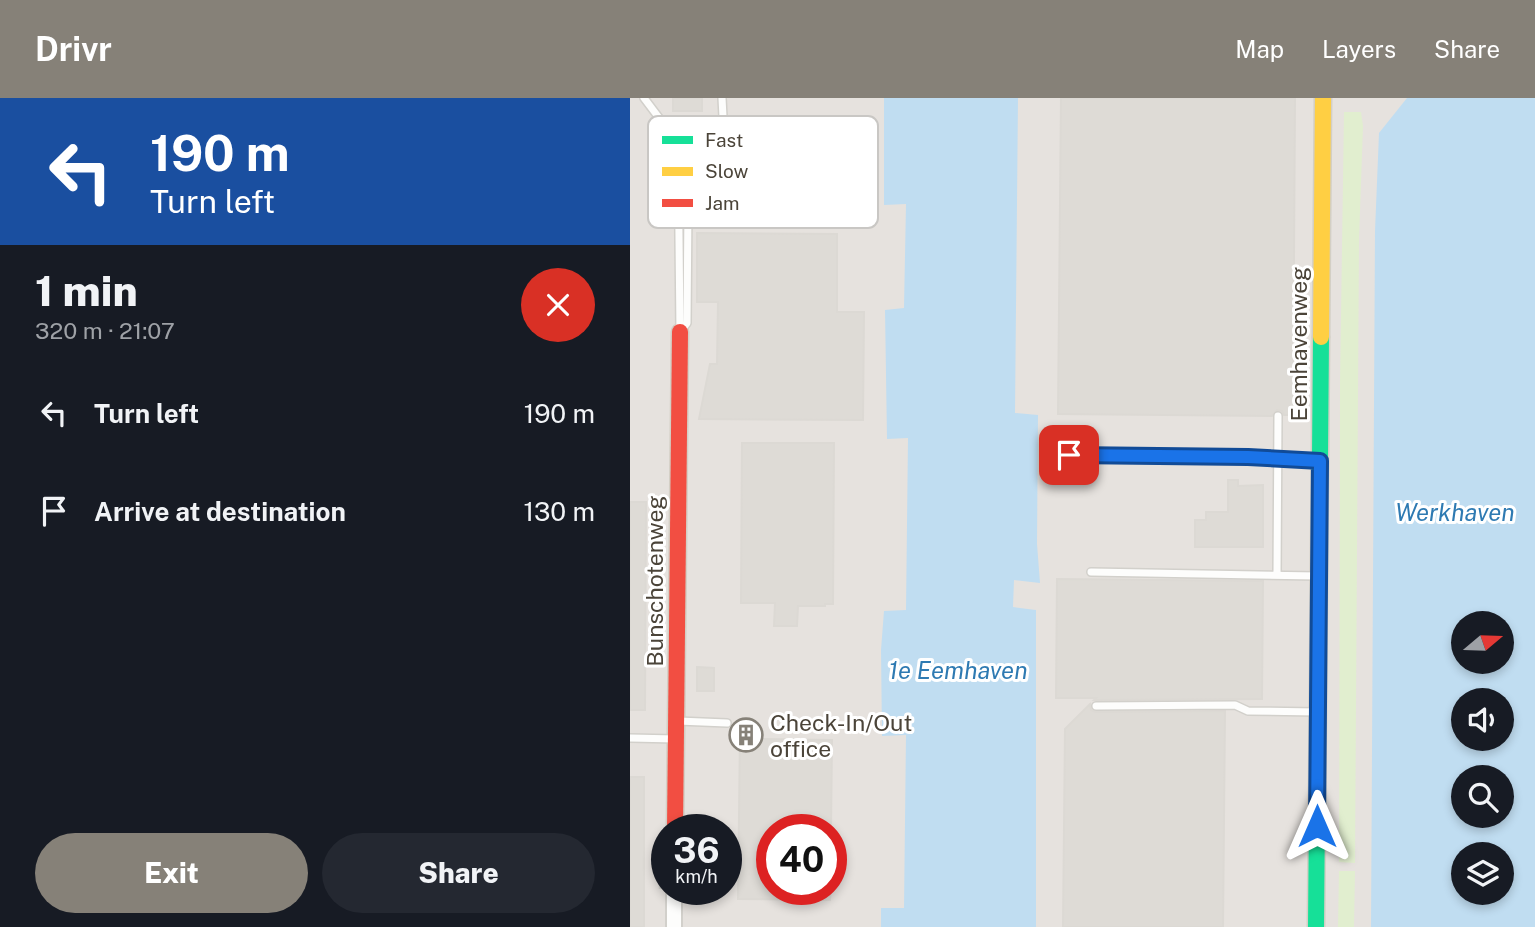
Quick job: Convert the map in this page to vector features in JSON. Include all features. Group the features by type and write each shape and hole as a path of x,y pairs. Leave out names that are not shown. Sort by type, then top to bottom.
{"street":[{"name":"Eemhavenweg","path":"1316,927 1323,98"},
{"name":"Bunschotenweg","path":"675,814 680,332"},
{"path":"674,905 674,927"}],"lane":[{"path":"644,98 658,116"},
{"path":"722,98 723,116"},
{"path":"679,228 680,332"},
{"path":"680,332 687,323 688,228"},
{"path":"1277,575 1278,416"},
{"path":"1069,455 1320,461"},
{"path":"1091,572 1319,576"},
{"path":"1096,706 1235,705 1248,711 1318,712"},
{"path":"677,722 727,723"},
{"path":"630,738 677,739"}],"shaded area":[{"path":"630,98 1463,98 1401,927 630,927"}],"green space":[{"path":"1344,112 1361,112 1363,126 1359,239 1355,863 1339,862 1340,384"},
{"path":"1339,871 1355,871 1354,927 1338,927"}],"water":[{"name":"1e Eemhaven","path":"884,98 1018,98 1015,413 1038,415 1037,544 1040,583 1014,580 1013,607 1036,610 1036,927 881,927 881,908 904,908 906,735 882,736 881,650 884,611 906,610 908,438 887,439 885,310 904,308 906,204 884,205"},
{"name":"Werkhaven","path":"1407,98 1535,98 1535,927 1371,927 1375,231 1379,133"}],"building":[{"path":"673,98 702,98 702,111 673,111"},
{"path":"1061,98 1295,98 1293,415 1284,415 1277,410 1272,416 1058,414"},
{"path":"697,233 837,234 837,312 864,312 863,420 699,419 710,364 717,364 718,302 697,302"},
{"path":"742,443 834,443 833,604 798,606 797,626 774,626 775,603 741,603"},
{"path":"1228,480 1238,480 1238,486 1263,485 1263,547 1195,547 1195,520 1206,520 1206,512 1228,512"},
{"path":"630,502 646,502 645,710 630,710"},
{"path":"1057,579 1263,581 1262,699 1056,698"},
{"path":"697,667 714,668 714,691 697,691"},
{"path":"1090,704 1091,710 1096,712 1225,711 1223,927 1063,927 1065,729"},
{"path":"740,732 754,733 754,739 832,740 831,814 756,814 756,899 742,899 742,814 739,814"},
{"path":"630,777 644,777 644,927 630,927"}],"traffic: fast":[{"path":"1316,927 1321,337"}],"traffic: slow":[{"path":"1321,337 1323,98"}],"traffic: jam":[{"path":"675,814 680,332"}],"place":[{"name":"Check-In/Out office","path":"746,735"}],"route":[{"path":"1069,455 1248,457 1320,461 1317,826"}]}
